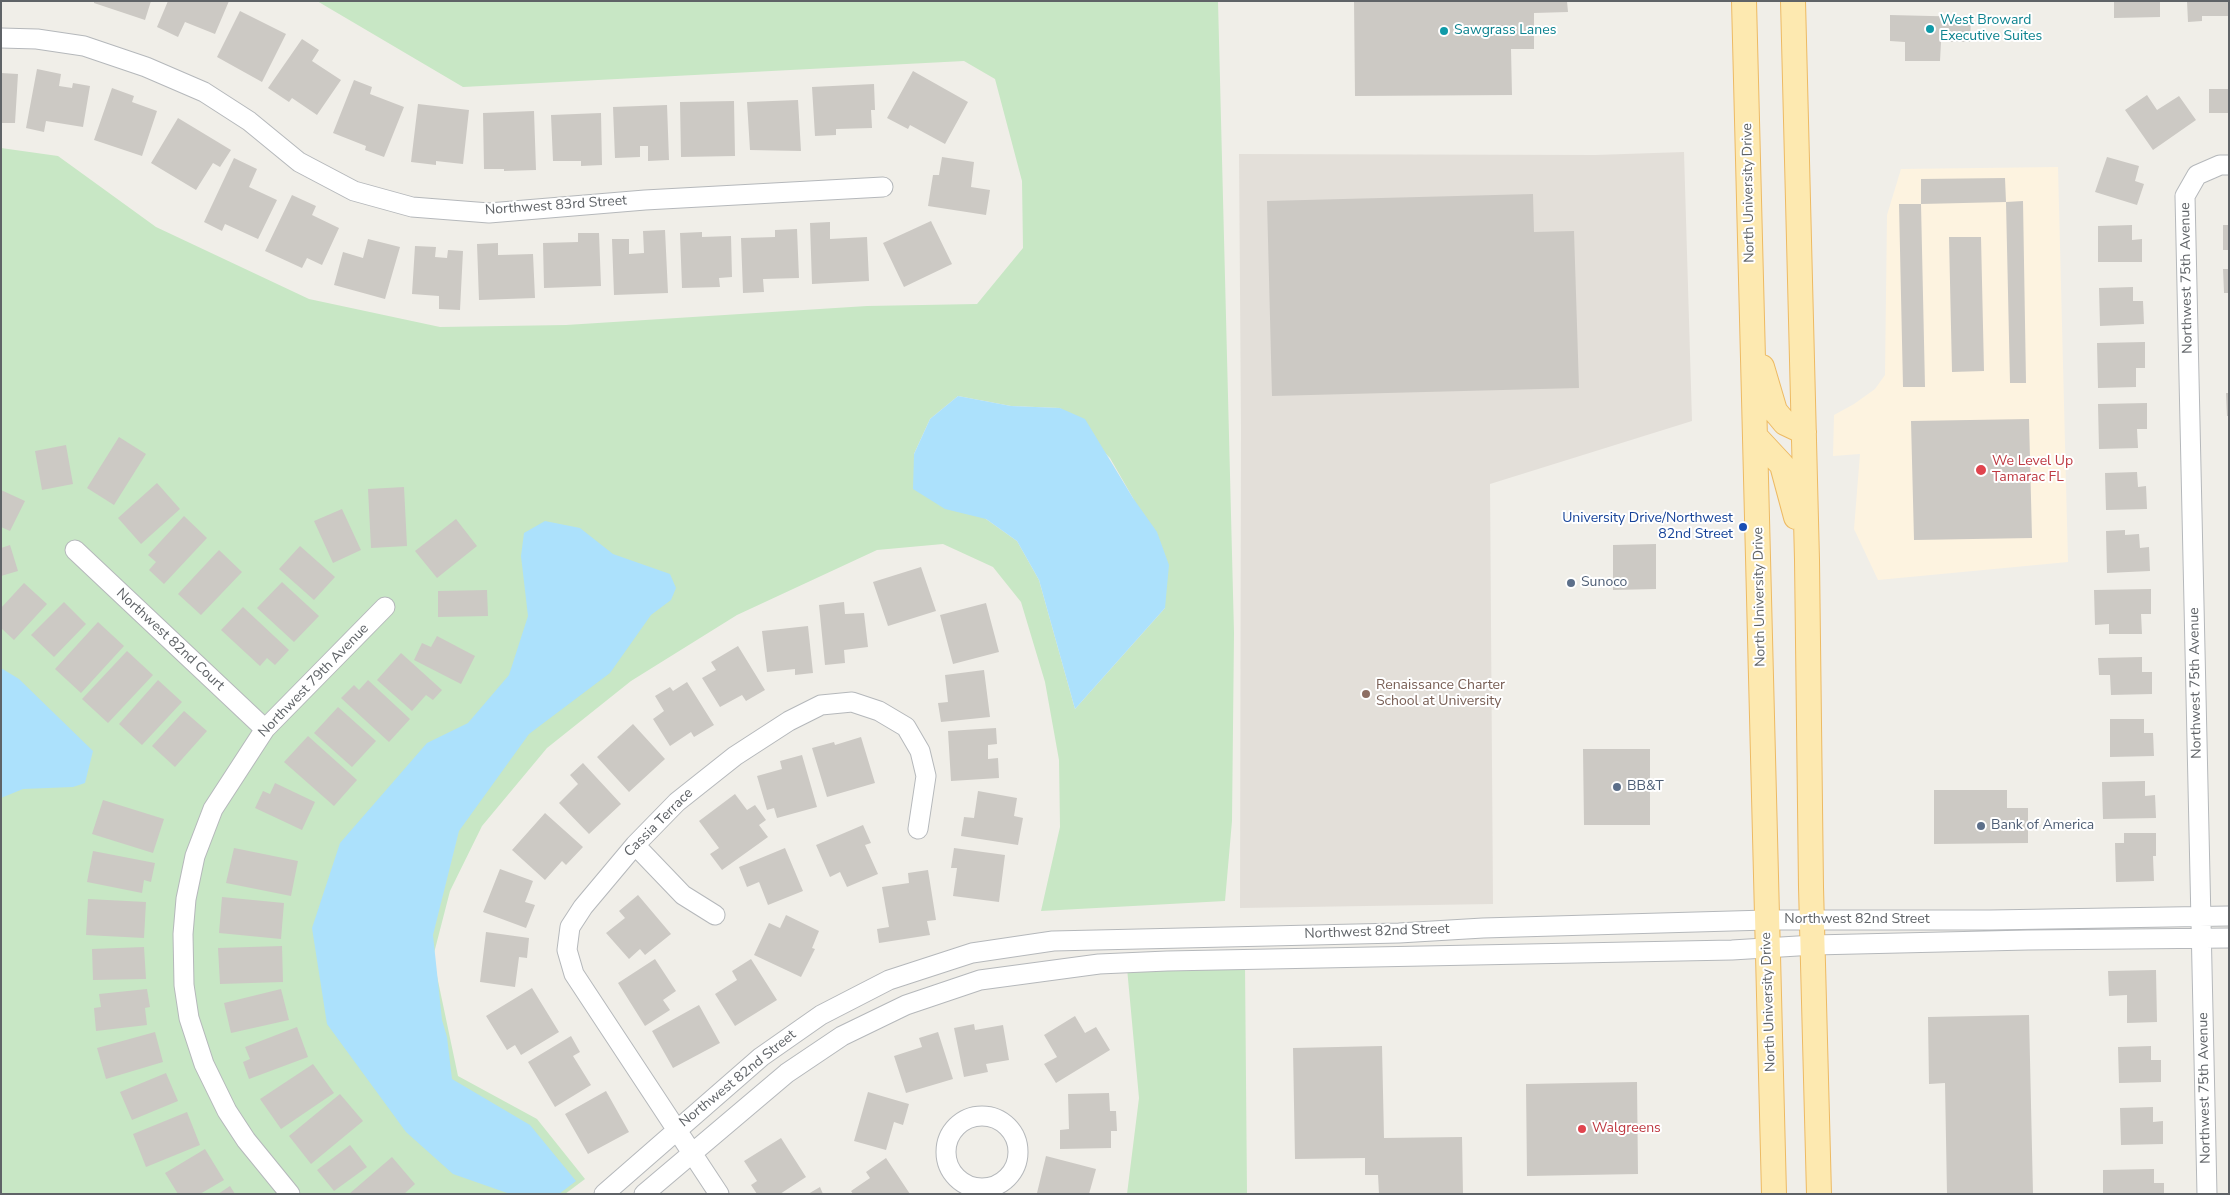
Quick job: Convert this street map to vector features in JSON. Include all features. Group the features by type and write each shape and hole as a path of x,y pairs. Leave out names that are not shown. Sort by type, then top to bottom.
{"main road":[{"name":"North University Drive","path":"1744,1 1774,1194"},
{"path":"1793,1 1807,560 1811,887 1819,1194"},
{"path":"1753,336 1775,411 1785,423 1804,432"},
{"path":"1755,436 1782,465 1807,560"}],"street":[{"name":"Northwest 83rd Street","path":"1,38 37,39 84,46 146,67 204,92 249,121 299,162 354,191 412,207 489,213 645,200 883,187"},
{"name":"Northwest 75th Avenue","path":"2207,1194 2185,196 2197,175 2220,165 2229,165"},
{"name":"Northwest 82nd Court","path":"75,550 265,729"},
{"name":"Northwest 79th Avenue","path":"290,1194 246,1140 218,1094 204,1064 189,1018 184,986 183,934 186,899 195,856 213,809 265,729 386,607"},
{"name":"Cassia Terrace","path":"719,1194 574,974 567,950 570,927 583,907 635,845 677,802 735,756 789,721 820,705 852,702 878,711 906,727 920,752 926,776 918,829"},
{"path":"635,845 683,895 715,916"},
{"name":"Northwest 82nd Street","path":"604,1194 676,1129 761,1057 821,1014 889,980 972,953 1053,941 1399,933 1483,928 1813,919 2201,918 2229,916"},
{"name":"Northwest 82nd Street","path":"644,1194 787,1073 842,1036 906,1005 980,980 1099,964 2028,940 2202,940 2229,938"}],"shaded area":[{"name":"Renaissance Charter School at University","path":"1684,152 1692,421 1490,484 1493,904 1240,908 1241,428 1239,154 1595,155"},
{"path":"2058,167 2068,562 1878,580 1854,529 1860,454 1833,456 1834,415 1875,389 1885,375 1887,215 1901,169"}],"green space":[{"path":"317,1 1218,1 1234,633 1232,821 1225,901 1041,911 1060,827 1059,760 1045,682 1021,602 993,567 943,544 877,550 737,615 631,681 547,748 482,826 450,891 433,957 458,1076 537,1119 585,1179 565,1194 1,1194 1,148 58,156 156,227 309,299 440,327 566,325 867,306 977,304 1023,248 1022,181 995,79 964,61 463,87","holes":["958,396 1011,406 1060,408 1110,458 1133,498 1165,608 1075,709 1039,580 1017,541 986,519 914,454 930,419"]},
{"path":"1245,965 1247,1194 1127,1194 1139,1098 1127,968"}],"water":[{"path":"958,396 1011,406 1060,408 1085,419 1133,498 1157,532 1169,565 1165,608 1075,709 1039,580 1017,541 986,519 945,509 913,489 914,454 930,419"},
{"path":"545,521 580,528 613,554 670,574 676,588 671,600 651,615 610,673 529,734 459,831 433,935 442,1020 447,1037 452,1079 530,1125 576,1181 559,1194 510,1194 453,1174 406,1132 327,1024 312,928 340,843 427,743 468,723 509,675 528,616 521,556 524,533"},
{"path":"1,668 19,679 93,751 85,783 73,787 23,789 1,798"}],"building":[{"path":"94,1 151,1 145,20 94,3"},
{"path":"168,1 229,1 215,34 185,22 178,37 157,27"},
{"name":"Sawgrass Lanes","path":"1354,1 1567,1 1568,12 1534,13 1534,49 1511,49 1512,95 1355,96"},
{"path":"2160,1 2160,17 2114,18 2114,2"},
{"path":"2187,1 2229,1 2229,16 2202,16 2202,21 2188,22"},
{"path":"240,11 286,34 262,82 217,57"},
{"name":"West Broward Executive Suites","path":"1890,15 1971,17 1970,42 1941,42 1940,61 1905,61 1905,42 1890,41"},
{"path":"302,39 319,50 312,61 341,80 317,115 292,98 289,102 268,88"},
{"path":"37,69 61,74 59,86 72,88 73,83 90,86 83,127 46,121 44,132 26,128"},
{"path":"913,71 968,102 945,144 910,125 908,129 887,118"},
{"path":"1,73 18,74 15,123 1,123"},
{"path":"354,80 372,87 370,94 404,107 384,157 365,150 366,146 333,133"},
{"path":"874,84 875,110 871,110 872,128 836,129 836,135 815,136 812,87"},
{"path":"112,88 134,96 132,102 157,111 142,156 94,140"},
{"path":"2209,89 2229,89 2229,113 2209,113"},
{"path":"2147,95 2157,110 2179,96 2196,120 2153,150 2125,110"},
{"path":"798,100 801,151 750,150 747,102"},
{"path":"734,101 735,156 681,157 680,102"},
{"path":"418,104 469,110 463,164 436,161 436,165 411,162"},
{"path":"667,105 669,160 648,161 648,146 640,146 640,157 615,158 613,107"},
{"path":"534,111 536,170 504,171 504,169 484,169 483,113"},
{"path":"601,113 602,165 581,166 581,161 553,161 551,115"},
{"path":"178,118 231,150 220,167 213,163 196,190 151,163"},
{"path":"942,157 974,162 971,187 990,190 986,215 928,206 933,175 939,175"},
{"path":"2107,157 2139,166 2135,181 2144,184 2137,205 2095,192"},
{"path":"234,158 257,169 249,187 277,200 258,239 225,224 222,231 204,222"},
{"path":"2005,178 2006,202 1921,204 1921,179"},
{"path":"1533,194 1534,232 1574,231 1579,388 1272,396 1267,201"},
{"path":"292,195 316,206 312,215 339,228 322,265 307,258 302,268 265,251"},
{"path":"2023,201 2026,383 2010,383 2006,202"},
{"path":"1899,204 1921,204 1925,387 1903,387"},
{"path":"931,221 952,264 904,287 883,243"},
{"path":"830,222 830,239 867,237 869,281 812,284 810,223"},
{"path":"2132,225 2132,240 2142,239 2142,262 2098,262 2098,226"},
{"path":"2223,225 2229,225 2229,250 2223,250"},
{"path":"797,229 799,278 763,279 764,292 743,293 741,238 775,237 775,230"},
{"path":"665,230 668,293 614,295 612,239 629,239 629,254 644,253 643,231"},
{"path":"702,232 702,237 731,236 732,277 719,278 720,287 682,288 680,233"},
{"path":"578,233 599,233 601,286 544,288 543,243 578,242"},
{"path":"1949,237 1981,237 1984,371 1952,372"},
{"path":"368,239 400,247 385,299 334,285 343,252 363,258"},
{"path":"498,243 498,255 533,254 535,298 479,300 477,244"},
{"path":"415,246 436,247 435,257 447,258 448,250 463,251 460,310 439,309 439,296 412,294"},
{"path":"2223,269 2229,269 2229,293 2224,293"},
{"path":"2133,287 2133,301 2143,301 2144,324 2100,326 2099,288"},
{"path":"2145,342 2145,368 2136,368 2136,387 2098,388 2097,343"},
{"path":"2226,393 2229,393 2229,416 2227,416"},
{"path":"2147,403 2147,429 2137,429 2138,448 2099,449 2098,404"},
{"path":"2029,419 2032,538 1914,540 1911,421"},
{"path":"119,437 146,454 114,505 87,488"},
{"path":"66,445 73,484 42,490 35,451"},
{"path":"2137,472 2138,487 2146,486 2147,509 2106,510 2105,473"},
{"path":"157,483 180,509 141,544 118,518"},
{"path":"404,487 407,546 371,548 368,489"},
{"path":"1,490 25,501 10,531 1,527"},
{"path":"342,509 361,550 333,563 314,521"},
{"path":"184,516 207,538 164,584 149,570 156,562 148,555"},
{"path":"456,519 477,546 437,578 415,551"},
{"path":"2125,530 2125,535 2139,534 2140,548 2149,547 2150,571 2107,573 2106,531"},
{"path":"1656,544 1656,589 1613,590 1613,545"},
{"path":"10,545 18,571 1,576 1,548"},
{"path":"300,546 335,577 314,600 279,569"},
{"path":"219,550 242,572 201,615 178,594"},
{"path":"921,567 936,611 888,626 873,582"},
{"path":"282,582 319,616 294,642 257,608"},
{"path":"24,583 47,604 14,640 1,628 1,608"},
{"path":"2151,589 2151,614 2141,614 2142,634 2109,634 2109,624 2095,625 2094,590"},
{"path":"487,590 488,616 438,617 438,591"},
{"path":"64,602 86,624 54,657 31,635"},
{"path":"844,602 845,614 864,613 868,647 844,650 845,663 825,665 819,605"},
{"path":"986,603 999,652 953,664 940,615"},
{"path":"243,607 289,650 275,665 267,658 260,666 221,630"},
{"path":"98,622 124,646 81,693 55,669"},
{"path":"808,626 813,673 795,675 795,669 767,672 762,631"},
{"path":"437,636 475,656 461,684 414,660 422,643 431,647"},
{"path":"738,646 765,690 746,701 742,695 720,707 702,678 716,670 711,662"},
{"path":"127,651 153,675 108,723 82,699"},
{"path":"401,653 442,690 433,700 426,695 412,711 377,680"},
{"path":"2142,657 2142,672 2152,672 2152,694 2111,695 2110,675 2099,675 2098,658"},
{"path":"984,670 990,717 941,722 938,703 948,702 945,675"},
{"path":"158,680 182,702 142,745 119,724"},
{"path":"368,680 410,719 389,742 341,698 354,685 359,690"},
{"path":"687,682 714,725 694,737 691,732 670,746 653,719 664,711 655,696 670,687 673,691"},
{"path":"338,707 376,741 352,767 314,733"},
{"path":"184,711 207,731 175,767 152,746"},
{"path":"2110,719 2144,719 2144,733 2153,733 2154,756 2110,757"},
{"path":"633,724 665,759 629,792 597,757"},
{"path":"996,728 997,744 988,745 988,759 998,758 999,778 951,781 948,731"},
{"path":"308,736 357,780 334,806 284,762"},
{"path":"861,737 875,783 827,797 812,748 834,742 835,745"},
{"name":"BB&T","path":"1583,749 1650,749 1650,825 1584,825"},
{"path":"802,755 817,807 777,818 774,808 767,810 757,776 782,769 780,761"},
{"path":"583,763 621,804 589,834 559,803 578,784 570,775"},
{"path":"2145,781 2145,796 2155,795 2156,818 2103,819 2102,782"},
{"path":"275,783 315,802 302,830 255,808 263,791 270,794"},
{"name":"Bank of America","path":"1934,790 2007,790 2007,808 2028,808 2028,843 1934,844"},
{"path":"978,791 1017,798 1014,816 1023,818 1018,845 961,836 964,817 974,818"},
{"path":"735,794 747,810 755,805 766,820 759,825 768,837 722,870 710,854 719,848 699,821"},
{"path":"103,800 164,819 153,853 92,834"},
{"path":"545,813 583,847 566,865 562,861 545,880 512,850"},
{"path":"863,825 871,843 865,845 878,874 847,887 840,872 830,877 816,845"},
{"path":"2124,833 2156,833 2156,856 2153,856 2154,881 2116,882 2115,843 2124,843"},
{"path":"234,848 298,861 291,896 226,883"},
{"path":"785,848 803,891 768,905 759,882 747,887 739,867"},
{"path":"954,848 1005,855 999,902 953,896 957,868 951,868"},
{"path":"93,851 155,863 151,882 144,880 142,893 87,882"},
{"path":"500,869 533,881 525,902 535,905 526,928 483,912"},
{"path":"928,870 936,920 927,921 930,935 879,943 877,929 889,927 882,887 909,883 908,873"},
{"path":"638,895 671,934 645,955 640,949 629,959 606,933 625,918 619,911"},
{"path":"222,897 284,903 281,939 219,933"},
{"path":"88,899 146,902 144,938 86,935"},
{"path":"786,915 819,931 812,948 815,949 801,977 754,955 769,923 780,928"},
{"path":"486,932 529,938 527,958 519,957 515,987 480,982"},
{"path":"282,946 283,982 220,984 218,948"},
{"path":"144,947 146,979 93,980 92,949"},
{"path":"655,959 676,991 663,1000 670,1010 645,1026 618,983"},
{"path":"751,959 777,1000 735,1026 715,994 737,980 732,971"},
{"path":"2156,970 2157,1022 2127,1023 2127,995 2109,996 2108,971"},
{"path":"532,988 559,1032 521,1055 515,1045 507,1050 486,1016"},
{"path":"147,989 150,1007 145,1008 147,1025 96,1031 94,1008 101,1007 99,994"},
{"path":"281,989 289,1020 231,1033 224,1003"},
{"path":"699,1005 720,1043 673,1068 652,1031"},
{"path":"2029,1015 2033,1194 1947,1194 1945,1083 1929,1084 1928,1017"},
{"path":"1075,1016 1085,1033 1096,1027 1110,1050 1056,1083 1044,1064 1057,1057 1044,1035"},
{"path":"974,1024 975,1030 1003,1025 1009,1060 986,1064 988,1072 964,1077 954,1028"},
{"path":"297,1027 308,1057 249,1079 243,1062 250,1059 245,1047"},
{"path":"155,1032 163,1062 106,1079 97,1048"},
{"path":"938,1032 953,1079 906,1093 894,1056 922,1047 919,1038"},
{"path":"571,1036 580,1052 573,1056 591,1085 555,1107 528,1062"},
{"path":"1382,1046 1384,1138 1462,1137 1463,1194 1379,1194 1378,1175 1365,1175 1365,1158 1295,1159 1293,1048"},
{"path":"2151,1046 2151,1060 2161,1060 2161,1082 2119,1083 2118,1047"},
{"path":"313,1064 334,1093 281,1129 260,1099"},
{"path":"166,1073 178,1101 132,1120 120,1092"},
{"name":"Walgreens","path":"1637,1082 1638,1174 1527,1176 1526,1084"},
{"path":"606,1091 629,1132 588,1154 565,1114"},
{"path":"868,1092 909,1104 903,1125 894,1122 886,1150 854,1141"},
{"path":"1109,1093 1110,1111 1116,1111 1117,1131 1111,1131 1111,1148 1060,1149 1060,1130 1069,1129 1068,1094"},
{"path":"340,1094 363,1121 311,1164 289,1136"},
{"path":"2153,1107 2153,1122 2163,1121 2163,1144 2121,1145 2120,1108"},
{"path":"187,1112 200,1145 146,1167 133,1134"},
{"path":"781,1138 806,1177 780,1194 757,1194 751,1185 757,1181 744,1161"},
{"path":"350,1145 367,1167 334,1191 317,1170"},
{"path":"205,1149 224,1180 200,1194 178,1194 165,1173"},
{"path":"1046,1156 1096,1169 1089,1194 1037,1193"},
{"path":"392,1157 415,1184 404,1194 349,1194"},
{"path":"886,1158 910,1194 853,1194 851,1191 870,1178 866,1172"},
{"path":"2154,1169 2154,1183 2164,1183 2164,1194 2103,1194 2103,1170"},
{"path":"230,1186 235,1194 218,1194"},
{"path":"820,1187 823,1194 808,1194"}],"place":[{"name":"West Broward Executive Suites","path":"1930,29"},
{"name":"Sawgrass Lanes","path":"1444,31"},
{"name":"We Level Up Tamarac FL","path":"1981,470"},
{"name":"University Drive/Northwest 82nd Street","path":"1743,527"},
{"name":"Sunoco","path":"1571,583"},
{"name":"Renaissance Charter School at University","path":"1366,694"},
{"name":"BB&T","path":"1617,787"},
{"name":"Bank of America","path":"1981,826"},
{"name":"Walgreens","path":"1582,1129"}]}
